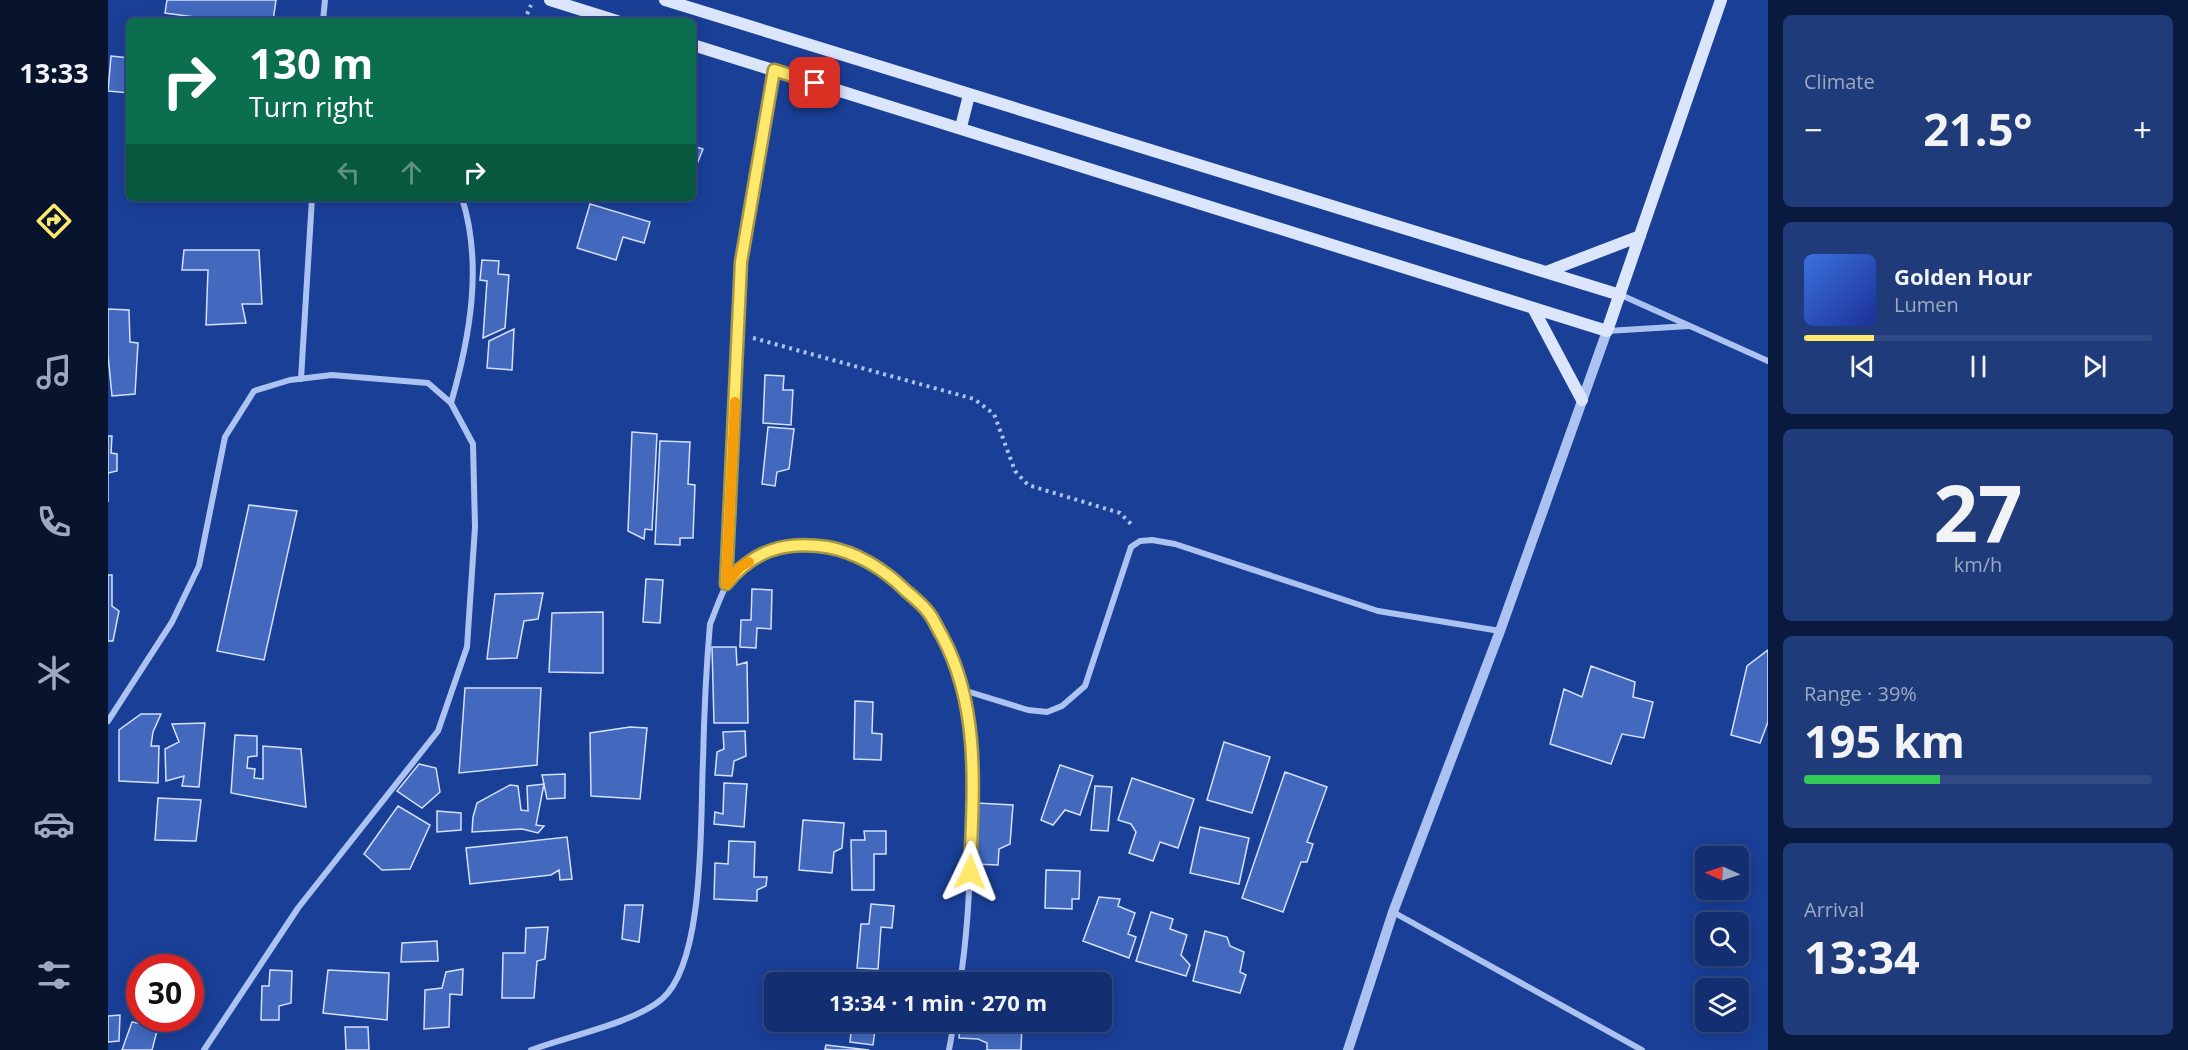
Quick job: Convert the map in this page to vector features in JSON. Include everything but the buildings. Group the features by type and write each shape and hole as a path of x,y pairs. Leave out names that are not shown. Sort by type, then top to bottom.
{"main road":[{"path":"550,0 607,18"},
{"path":"665,0 1620,295"},
{"path":"696,46 1607,331 1721,0"},
{"path":"961,127 969,95"},
{"path":"1546,272 1640,236"},
{"path":"1533,308 1582,400"}],"street":[{"path":"323,18 325,0"},
{"path":"726,584 741,262 774,70"},
{"path":"301,378 312,201"},
{"path":"451,403 461,369 472,309 472,228 463,201"},
{"path":"1620,295 1768,361"},
{"path":"1348,1050 1393,912 1500,632 1607,331 1689,326"},
{"path":"108,721 172,622 199,566 225,437 254,392 301,378 333,375 428,383 451,403 473,444 475,527 467,646 438,731 298,908 204,1050"},
{"path":"963,690 1028,710 1047,712 1062,706 1085,686 1131,547 1140,541 1175,544 1378,611 1500,632"},
{"path":"531,1050 640,1013 662,999 676,983 687,950 697,897 710,624 726,584 740,567 769,549 808,544 844,550 890,574 929,613 956,663 969,714 973,787 968,935 962,972"},
{"path":"1393,912 1641,1050"},
{"path":"949,1050 952,1032"}],"path":[{"path":"525,18 534,0"},
{"path":"738,334 974,399 994,414 1015,471 1028,485 1119,513 1132,524 1140,541"}],"slow traffic":[{"path":"735,402 726,584 740,567 749,562"}],"route":[{"path":"815,83 774,70 741,262 726,584 740,567 769,549 808,544 844,550 890,574 929,613 956,663 969,714 973,787 970,872"}]}
